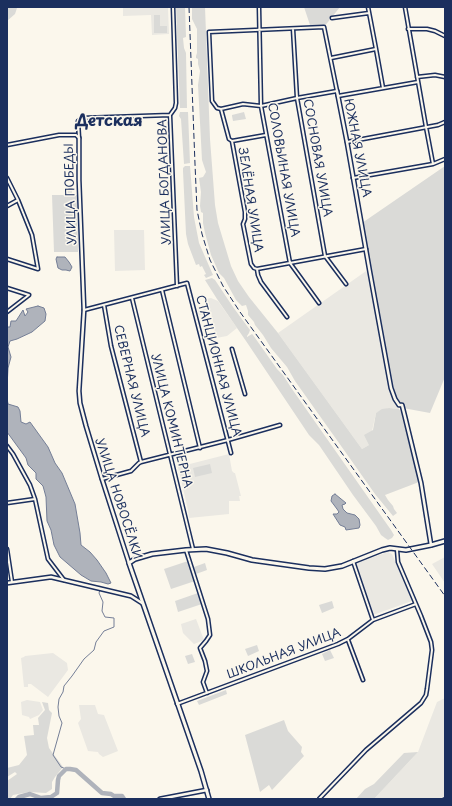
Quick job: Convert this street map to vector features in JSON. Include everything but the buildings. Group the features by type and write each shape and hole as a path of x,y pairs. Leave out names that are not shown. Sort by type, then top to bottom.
{"main road":[{"path":"129,563 138,558 152,554 206,549 252,560 325,569 342,566 390,548 406,550 431,546 445,541"},
{"name":"УЛИЦА НОВОСЁЛКИ","path":"129,563 209,799"}],"street":[{"name":"УЛИЦА БОГДАНОВА","path":"173,7 176,108 170,115 177,286"},
{"name":"СОЛОВЬИНАЯ УЛИЦА","path":"259,7 261,106 290,263 319,303"},
{"path":"368,7 383,88"},
{"path":"405,7 433,164"},
{"path":"332,18 369,13"},
{"name":"ЮЖНАЯ УЛИЦА","path":"293,28 324,27 347,142 391,388 395,399 399,405 402,406 421,483 431,546"},
{"path":"259,30 293,28"},
{"name":"СОСНОВАЯ УЛИЦА","path":"293,28 297,98 325,256 346,284"},
{"path":"408,29 427,29 445,36"},
{"name":"ЗЕЛЁНАЯ УЛИЦА","path":"259,30 209,32 212,101 216,108 221,109 229,139 232,141 245,212 243,224 251,264 257,269 261,282 287,318"},
{"path":"330,58 376,49"},
{"path":"417,77 435,75 445,76"},
{"path":"338,96 418,82"},
{"path":"221,109 243,104 261,106 337,91"},
{"name":"УЛИЦА ПОБЕДЫ","path":"84,310 78,121 82,118 170,115"},
{"path":"347,142 426,128 445,122"},
{"path":"7,146 59,135 76,135 79,138"},
{"path":"232,141 266,136"},
{"path":"353,178 433,164 445,159"},
{"path":"7,178 18,200 32,235 38,269 7,259"},
{"path":"7,206 18,200"},
{"path":"257,269 366,249"},
{"name":"СТАНЦИОННАЯ УЛИЦА","path":"177,286 187,283 231,453"},
{"path":"84,310 177,286"},
{"path":"7,288 29,295 7,312"},
{"path":"162,290 200,448"},
{"name":"УЛИЦА КОМИНТЕРНА","path":"132,298 193,549"},
{"name":"СЕВЕРНАЯ УЛИЦА","path":"104,305 111,346 141,462"},
{"name":"УЛИЦА НОВОСЁЛКИ","path":"84,310 79,391 80,404 129,563"},
{"path":"232,349 245,394"},
{"path":"102,479 130,471 141,462 200,448 280,425"},
{"path":"7,446 30,485 35,499 48,559 64,580"},
{"path":"7,503 35,499"},
{"path":"7,549 12,582"},
{"path":"186,550 208,619 210,635 200,648 207,671 202,682 207,693"},
{"path":"319,799 366,750 421,702 428,689 432,650 428,634 398,562 397,550"},
{"path":"354,561 373,620"},
{"path":"7,582 49,577 131,596 142,603"},
{"path":"131,596 139,593"},
{"name":"ШКОЛЬНАЯ УЛИЦА","path":"177,704 338,644 348,639 373,620 416,604"},
{"path":"348,639 363,680"},
{"path":"160,799 207,790"}],"shaded area":[{"path":"7,7 21,7 17,8 15,14 7,21"},
{"path":"123,7 168,7 169,34 152,35 151,15 123,16"},
{"path":"176,7 185,7 186,37 183,38 186,53 187,108 180,108"},
{"path":"192,7 205,7 210,139 215,205 218,223 231,266 238,281 249,297 278,333 362,449 369,445 364,435 373,430 376,413 382,409 389,408 399,409 401,412 419,482 385,495 397,513 393,516 375,494 295,381 287,367 271,348 248,315 246,305 242,306 236,300 224,278 219,273 211,255 203,223 203,213 201,212 200,206 201,192 199,178 203,177 206,172 202,160 198,85 200,71 198,59 196,58 197,29 192,19"},
{"path":"304,7 340,7 324,27 311,28"},
{"path":"154,15 160,15 160,26 167,26 167,33 154,33"},
{"path":"180,112 188,112 190,163 184,164 181,119 179,116"},
{"path":"244,112 246,119 233,121 232,115"},
{"path":"185,166 190,166 194,217 199,243 213,275 206,278 204,275 206,274 202,266 200,267 199,264 196,265 186,234 183,171"},
{"path":"445,166 445,377 430,413 403,408 395,399 389,376 362,223"},
{"path":"72,189 72,195 77,195 78,252 54,252 52,195 64,195 65,190"},
{"path":"114,230 144,230 145,270 115,271"},
{"path":"57,257 65,257 72,267 70,271 58,268"},
{"path":"369,269 399,409 389,408 376,413 369,445 362,449 278,333"},
{"path":"212,278 215,280 250,330 247,337 252,334 253,335 283,375 391,530 394,535 392,538 388,540 381,535 319,445 309,435 205,280"},
{"path":"211,298 218,301 237,328 227,336 216,338 211,312 199,315 198,311 208,308 206,299"},
{"path":"38,306 44,308 46,314 45,321 32,332 10,341 8,347 11,357 8,368 7,387 7,327 10,327 11,321 16,321 23,310 25,316 28,312 26,309"},
{"path":"7,398 8,404 18,407 21,422 26,424 30,422 48,447 55,463 62,473 75,504 81,545 97,560 111,583 108,584 91,581 81,575 60,557 54,545 51,530 47,521 46,497 43,486 36,479 36,473 28,465 26,458 7,432"},
{"path":"229,454 232,471 235,473 241,496 239,496 240,501 229,501 229,514 189,518 178,467"},
{"path":"210,464 212,473 195,477 193,468"},
{"path":"335,494 346,503 342,505 343,509 347,513 355,515 359,519 359,528 346,530 345,527 340,525 333,514 337,514 339,512 331,501 332,496"},
{"path":"388,552 392,554 412,601 373,615 356,563"},
{"path":"445,557 445,583 432,564"},
{"path":"188,561 195,581 171,589 164,569"},
{"path":"205,563 207,570 196,574 194,567"},
{"path":"198,593 202,604 178,612 175,601"},
{"path":"332,601 334,608 322,613 319,605"},
{"path":"196,619 204,640 194,644 183,633 181,624"},
{"path":"257,645 259,651 248,656 245,649"},
{"path":"330,650 334,658 325,661 322,654"},
{"path":"53,653 67,663 68,670 48,697 31,684 28,684 28,687 24,687 21,658 25,656"},
{"path":"192,654 195,662 188,664 185,656"},
{"path":"226,690 227,694 199,705 197,701"},
{"path":"445,698 445,799 374,799 418,752 437,702"},
{"path":"27,700 40,702 43,710 39,715 30,719 29,717 22,715 21,702"},
{"path":"42,702 48,703 49,710 52,713 47,738 49,748 63,767 52,782 52,789 46,793 29,792 13,795 10,799 7,799 7,781 17,774 15,772 7,777 7,768 19,765 27,755 24,736 34,735 33,725 39,725 38,718 45,710"},
{"path":"79,705 95,705 98,714 104,715 118,751 103,757 98,752 88,751 78,723 81,719"},
{"path":"284,720 288,731 302,747 301,752 304,756 272,790 269,785 260,792 245,735"},
{"path":"418,752 374,799 356,799 365,789 374,784 404,753"}],"waterway":[{"path":"66,769 61,767 53,755 62,723 59,716 59,699 63,692 64,686 84,659 94,650 96,642 104,631 114,627 114,618 105,617 102,611 103,602 99,593 100,590"},
{"path":"17,799 30,794 41,798 51,797 57,793 59,776 66,769 76,770 102,793 122,796 124,799"}],"railway":[{"path":"189,7 197,210 202,234 210,260 223,286 240,312 445,596"},
{"path":"441,799 445,797"}],"district":[{"name":"Детская","path":"109,122"}]}
